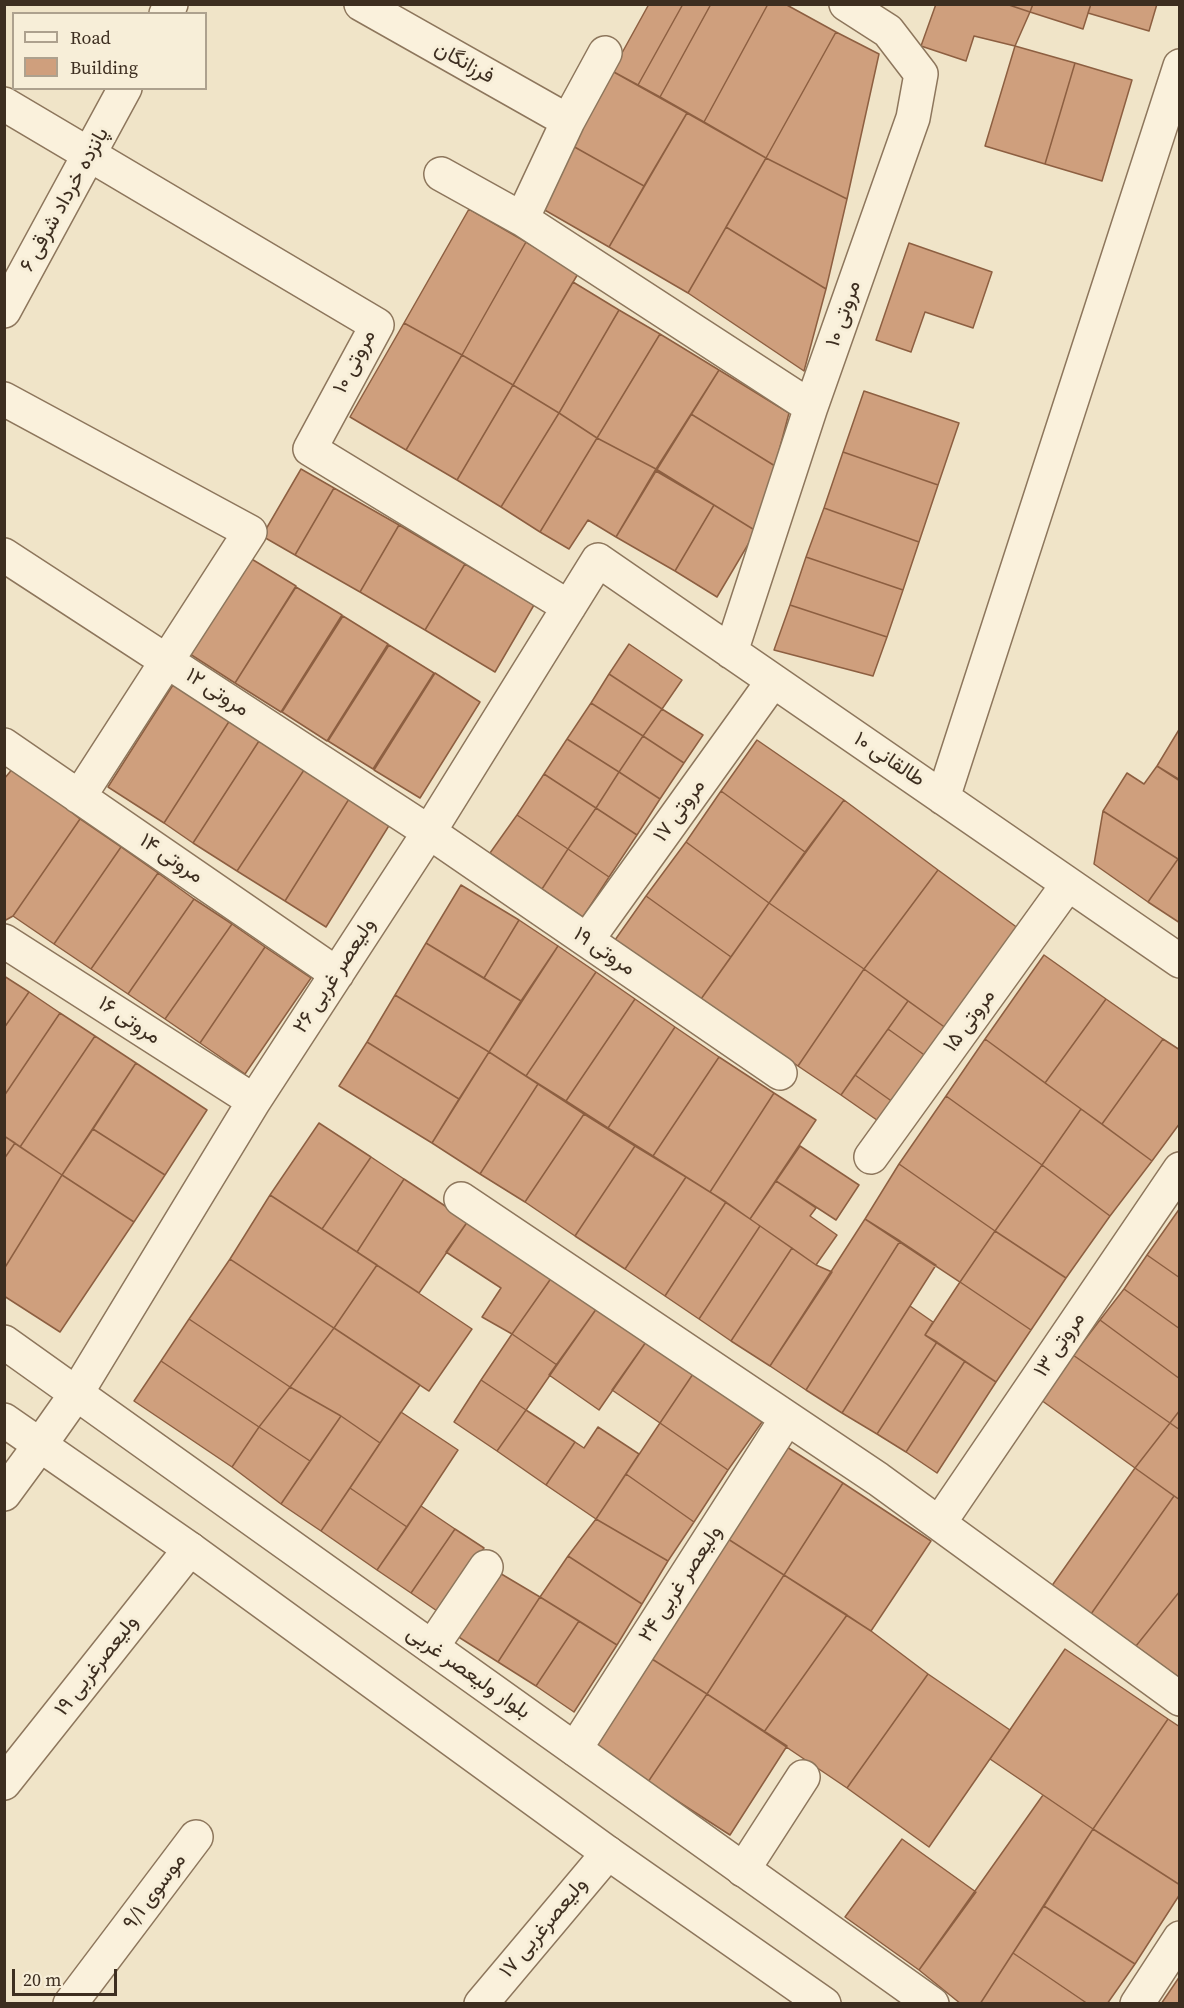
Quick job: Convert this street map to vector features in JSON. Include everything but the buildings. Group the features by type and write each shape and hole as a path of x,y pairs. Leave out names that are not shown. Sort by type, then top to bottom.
{"street":[{"name":"فرزانگان","path":"361,4 568,121"},
{"name":"مروتی ۱۰","path":"731,652 811,407 913,118 921,74 888,31 846,4"},
{"path":"522,219 568,121 605,53"},
{"path":"943,798 1179,66"},
{"name":"پانزده خرداد شرقی ۶","path":"4,311 124,90"},
{"name":"مروتی ۱۰","path":"4,104 378,326 310,449 569,607"},
{"path":"441,174 522,219 811,407"},
{"path":"4,399 250,532 80,797"},
{"name":"مروتی ۱۲","path":"4,555 429,832"},
{"name":"طالقانی ۱۰","path":"598,560 1179,961"},
{"name":"ولیعصر غربی ۲۶","path":"4,1494 76,1394 254,1101 429,832 598,560"},
{"name":"مروتی ۱۷","path":"587,940 773,681"},
{"name":"مروتی ۱۴","path":"4,745 337,974"},
{"name":"مروتی ۱۹","path":"429,832 780,1072"},
{"name":"مروتی ۱۵","path":"871,1157 1068,884"},
{"name":"مروتی ۱۶","path":"4,940 254,1101"},
{"name":"مروتی ۱۳","path":"940,1522 1179,1169"},
{"path":"461,1199 940,1522 1179,1699"},
{"name":"بلوار ولیعصر غربی","path":"4,1342 932,2004"},
{"name":"ولیعصر غربی ۲۴","path":"575,1749 787,1418"},
{"path":"4,1420 190,1549 608,1853 824,2004"},
{"name":"ولیعصرغربی ۱۹","path":"4,1783 190,1549"},
{"path":"432,1647 486,1567"},
{"path":"743,1870 803,1777"},
{"name":"موسوی ۹/۱","path":"70,2004 196,1837"},
{"name":"ولیعصرغربی ۱۷","path":"481,2004 608,1853"},
{"path":"1137,2004 1179,1938"}]}
